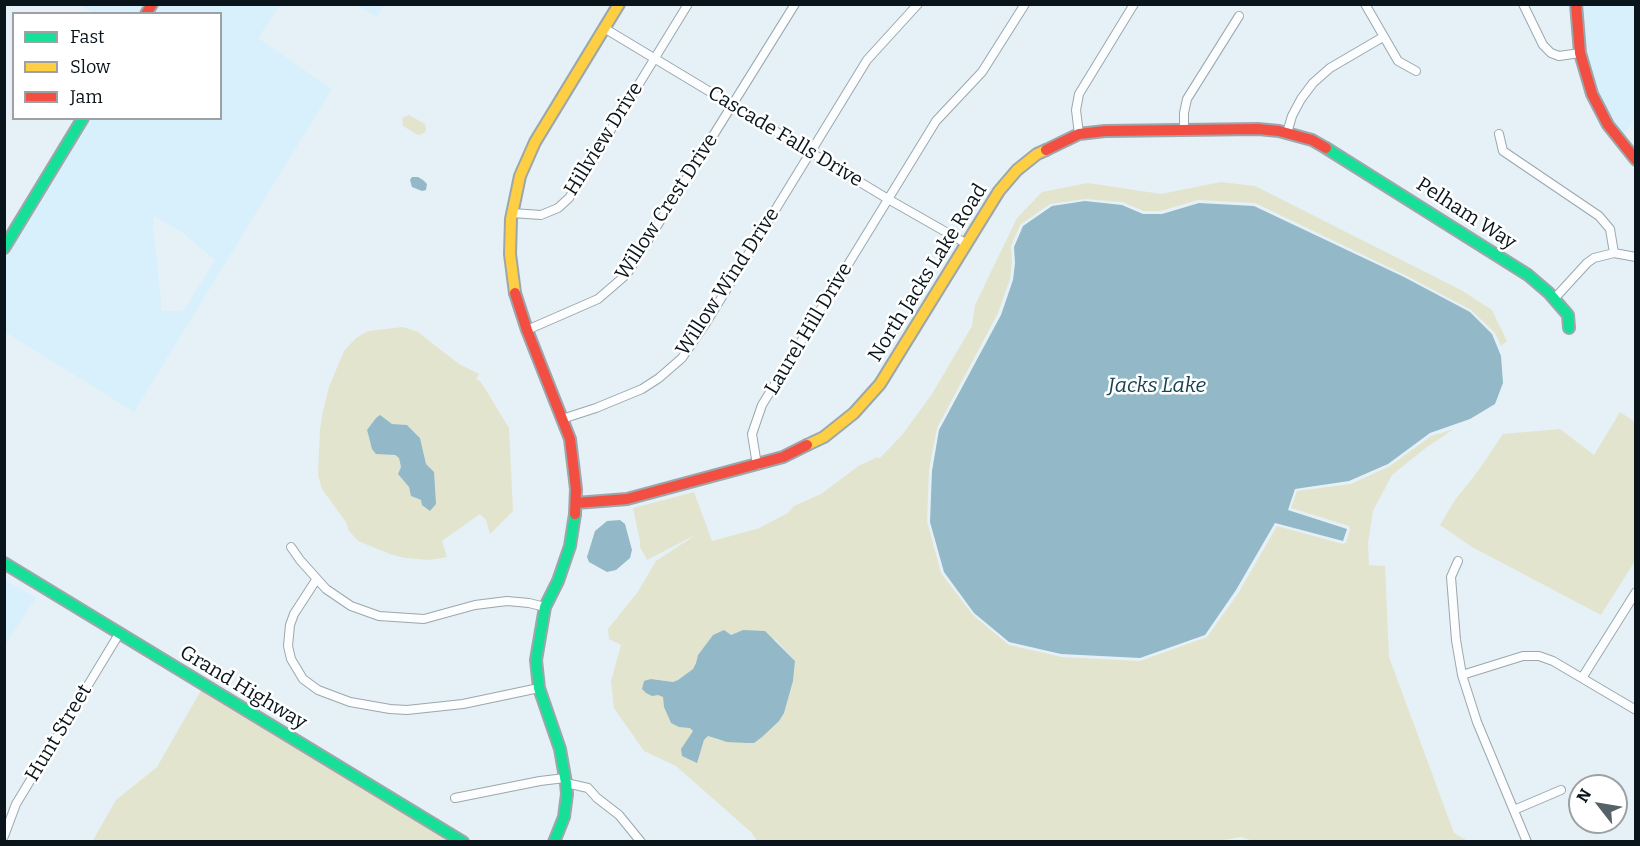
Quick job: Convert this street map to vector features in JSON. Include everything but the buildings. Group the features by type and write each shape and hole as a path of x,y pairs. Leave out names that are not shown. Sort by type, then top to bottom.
{"street":[{"path":"554,842 564,816 565,781 560,749 539,688 536,660 545,607 558,581 570,546 576,503 573,453 515,295 510,236 512,213 520,176 535,142 619,4"},
{"name":"Hillview Drive","path":"512,213 542,215 563,203 688,4"},
{"name":"Willow Crest Drive","path":"527,330 598,299 627,274 795,4"},
{"name":"Willow Wind Drive","path":"562,419 642,389 682,358 706,323 867,60 918,4"},
{"name":"Laurel Hill Drive","path":"757,465 752,434 757,415 936,121 982,72 1025,4"},
{"path":"1079,134 1076,110 1079,94 1134,4"},
{"path":"1365,4 1398,61 1416,71"},
{"path":"1523,4 1544,45 1551,53 1559,56 1580,53"},
{"path":"1576,4 1576,32 1584,71 1599,108 1617,138 1635,160"},
{"path":"1184,130 1187,99 1239,16"},
{"name":"Cascade Falls Drive","path":"604,28 967,244"},
{"path":"1287,133 1292,116 1313,83 1330,68 1383,37"},
{"path":"4,248 82,120"},
{"name":"North Jacks Lake Road","path":"576,503 627,499 757,465 783,457 824,437 867,400 890,369 999,191 1017,170 1037,154 1079,134 1105,131 1258,129 1287,133 1325,147"},
{"path":"1499,134 1503,151 1599,216 1610,230 1614,253"},
{"name":"Pelham Way","path":"1325,147 1528,275 1568,315 1569,328"},
{"path":"1554,299 1587,263 1601,255 1614,253 1635,257"},
{"path":"291,547 316,580 338,598 351,606 379,616 424,619 476,605 507,601 545,607"},
{"path":"1458,561 1451,577 1456,640 1462,675 1477,722 1527,842"},
{"name":"Grand Highway","path":"4,563 463,842"},
{"path":"316,580 294,614 290,624 288,646 291,659 303,679 318,690 350,702 407,710 463,704 539,688"},
{"path":"1582,678 1635,592"},
{"name":"Hunt Street","path":"4,836 7,820 119,634"},
{"path":"1462,675 1531,655 1553,661 1635,710"},
{"path":"455,798 540,781 565,781 588,788 597,798 619,814 641,842"},
{"path":"1514,810 1561,790"}],"shaded area":[{"path":"79,5 147,5 143,12 92,12"},
{"path":"156,5 280,5 258,38 332,89 134,412 5,332 4,256 86,120 222,120 222,12 152,12","holes":["154,216 183,233 215,260 183,311 162,311 153,226"]},
{"path":"357,5 384,5 376,17"},
{"path":"1579,5 1635,5 1635,117 1622,139 1611,124 1596,93 1584,52"},
{"path":"5,580 36,598 5,645"}],"green space":[{"path":"409,115 425,124 424,133 418,135 403,126 402,118"},
{"path":"1221,182 1255,186 1461,290 1492,310 1507,341 1501,346 1495,333 1471,310 1405,275 1255,203 1198,200 1161,211 1144,211 1122,202 1085,199 1050,204 1020,225 1011,246 1010,279 998,313 937,428 929,470 927,521 941,573 973,615 1009,645 1062,657 1140,661 1207,637 1239,592 1277,526 1346,543 1349,526 1291,508 1297,491 1351,484 1390,466 1431,436 1454,429 1392,475 1373,511 1368,543 1369,565 1385,566 1389,657 1454,833 1468,841 1257,842 1241,837 1212,842 757,841 751,832 676,766 644,751 614,708 611,681 621,645 609,639 608,629 637,593 656,561 697,534 647,560 640,547 633,508 694,492 712,541 757,529 788,513 794,506 821,494 860,465 878,457 879,459 902,435 932,394 972,326 975,305 1017,218 1042,192 1088,183 1161,194","holes":["743,630 776,640 795,661 793,681 784,712 747,743 718,740 708,736 701,750 684,745 693,731 690,727 671,723 664,707 663,697 658,695 651,679 673,682 678,680 693,669 698,655 713,635 727,633 731,635"]},
{"path":"403,327 418,332 459,364 479,374 476,379 481,382 509,428 513,511 490,534 486,520 480,514 442,541 447,557 430,560 405,558 358,541 322,489 318,475 320,429 329,387 344,351 356,338 368,331","holes":["387,421 392,424 407,425 420,438 426,464 434,473 434,482 421,500 415,498 398,474 401,467 399,458 370,443 367,430"]},
{"path":"1620,412 1635,422 1635,561 1601,615 1472,547 1440,525 1455,500 1503,434 1560,429 1594,455"},
{"path":"203,687 455,842 92,842 116,800 157,767"}],"water":[{"path":"412,177 423,180 427,184 426,190 422,191 412,187 410,180"},
{"name":"Jacks Lake","path":"1085,201 1122,205 1143,214 1162,214 1199,203 1254,206 1404,277 1470,312 1492,334 1501,356 1503,383 1495,404 1470,419 1430,433 1388,464 1349,481 1295,489 1288,510 1347,529 1343,541 1275,523 1236,590 1205,635 1140,658 1061,654 1009,642 974,613 944,572 930,522 932,471 939,430 1001,315 1013,280 1014,247 1023,226 1052,206"},
{"path":"380,415 392,424 407,425 420,438 426,464 434,472 436,504 430,511 422,505 421,500 411,496 409,487 398,474 401,467 399,458 395,455 376,454 372,449 367,430"},
{"path":"620,520 625,524 632,550 630,558 616,570 607,572 589,562 587,557 595,531 607,521"},
{"path":"724,630 731,635 743,630 765,631 795,661 793,681 784,713 762,737 754,743 747,743 727,742 708,736 704,740 697,763 682,756 681,749 693,731 671,723 664,707 663,697 652,696 642,689 644,681 651,679 673,682 678,680 693,669 698,655 713,635"}],"traffic: fast":[{"path":"4,248 82,120"},
{"path":"1326,148 1528,275 1549,293 1568,315 1569,328"},
{"path":"554,842 564,817 566,783 560,749 539,688 536,660 545,607 558,581 570,546 575,514"},
{"path":"4,563 463,842"}],"traffic: slow":[{"path":"515,293 510,254 511,219 520,176 535,142 619,4"},
{"path":"807,445 824,437 854,413 880,384 999,191 1017,170 1037,154 1046,150"}],"traffic: jam":[{"path":"147,12 152,4"},
{"path":"1576,4 1580,53 1592,94 1608,125 1636,160"},
{"path":"1046,150 1079,134 1105,131 1258,129 1279,131 1312,140 1326,148"},
{"path":"515,293 527,330 570,439 576,489 575,514"},
{"path":"576,503 627,499 783,457 807,445"}]}
